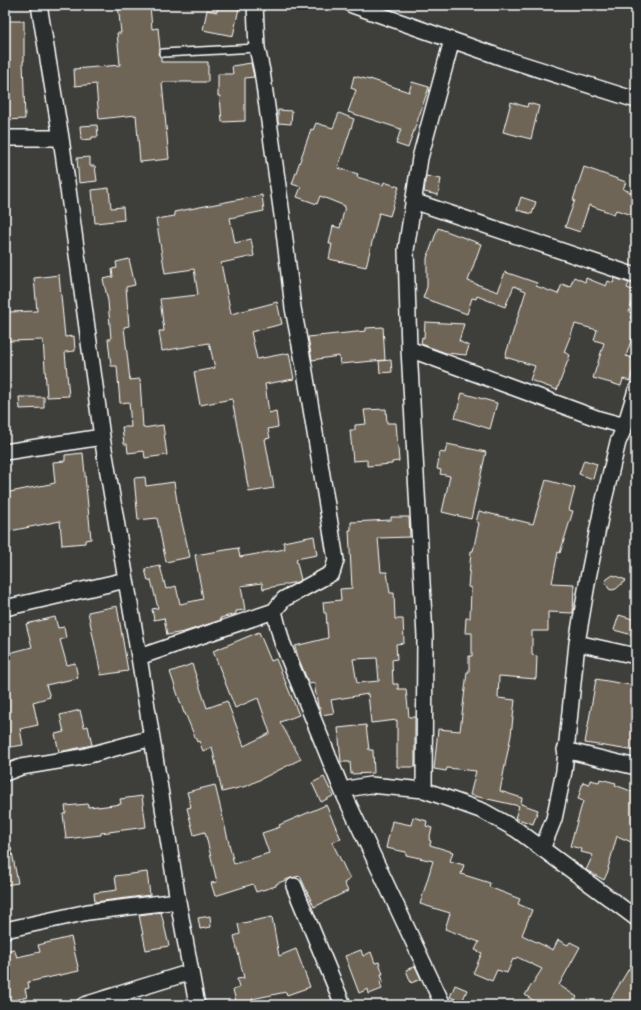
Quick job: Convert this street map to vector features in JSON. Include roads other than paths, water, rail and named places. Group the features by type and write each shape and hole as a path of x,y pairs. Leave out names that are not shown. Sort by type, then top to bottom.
{"street":[{"path":"39,5 61,138 102,437 140,657 178,901 196,1005"},
{"path":"140,657 274,611 284,599 332,574 336,560 293,308 262,71 257,48 255,5"},
{"path":"352,5 503,58 636,100"},
{"path":"424,790 425,636 409,350 406,250 412,201 420,158 452,40"},
{"path":"5,138 61,138"},
{"path":"412,201 636,276"},
{"path":"409,350 599,419 625,426"},
{"path":"542,849 554,819 564,770 577,643 602,508 618,442 625,426 636,390"},
{"path":"5,452 102,437"},
{"path":"5,608 126,580"},
{"path":"274,611 282,642 342,790 443,1005"},
{"path":"577,643 636,656"},
{"path":"5,773 21,767 82,757 152,738"},
{"path":"565,750 636,767"},
{"path":"342,790 370,785 424,790 483,811 517,830 636,918"},
{"path":"294,886 343,1005"},
{"path":"5,930 88,912 178,901"},
{"path":"84,1005 191,972"}],"lane":[{"path":"163,53 257,48"}]}
